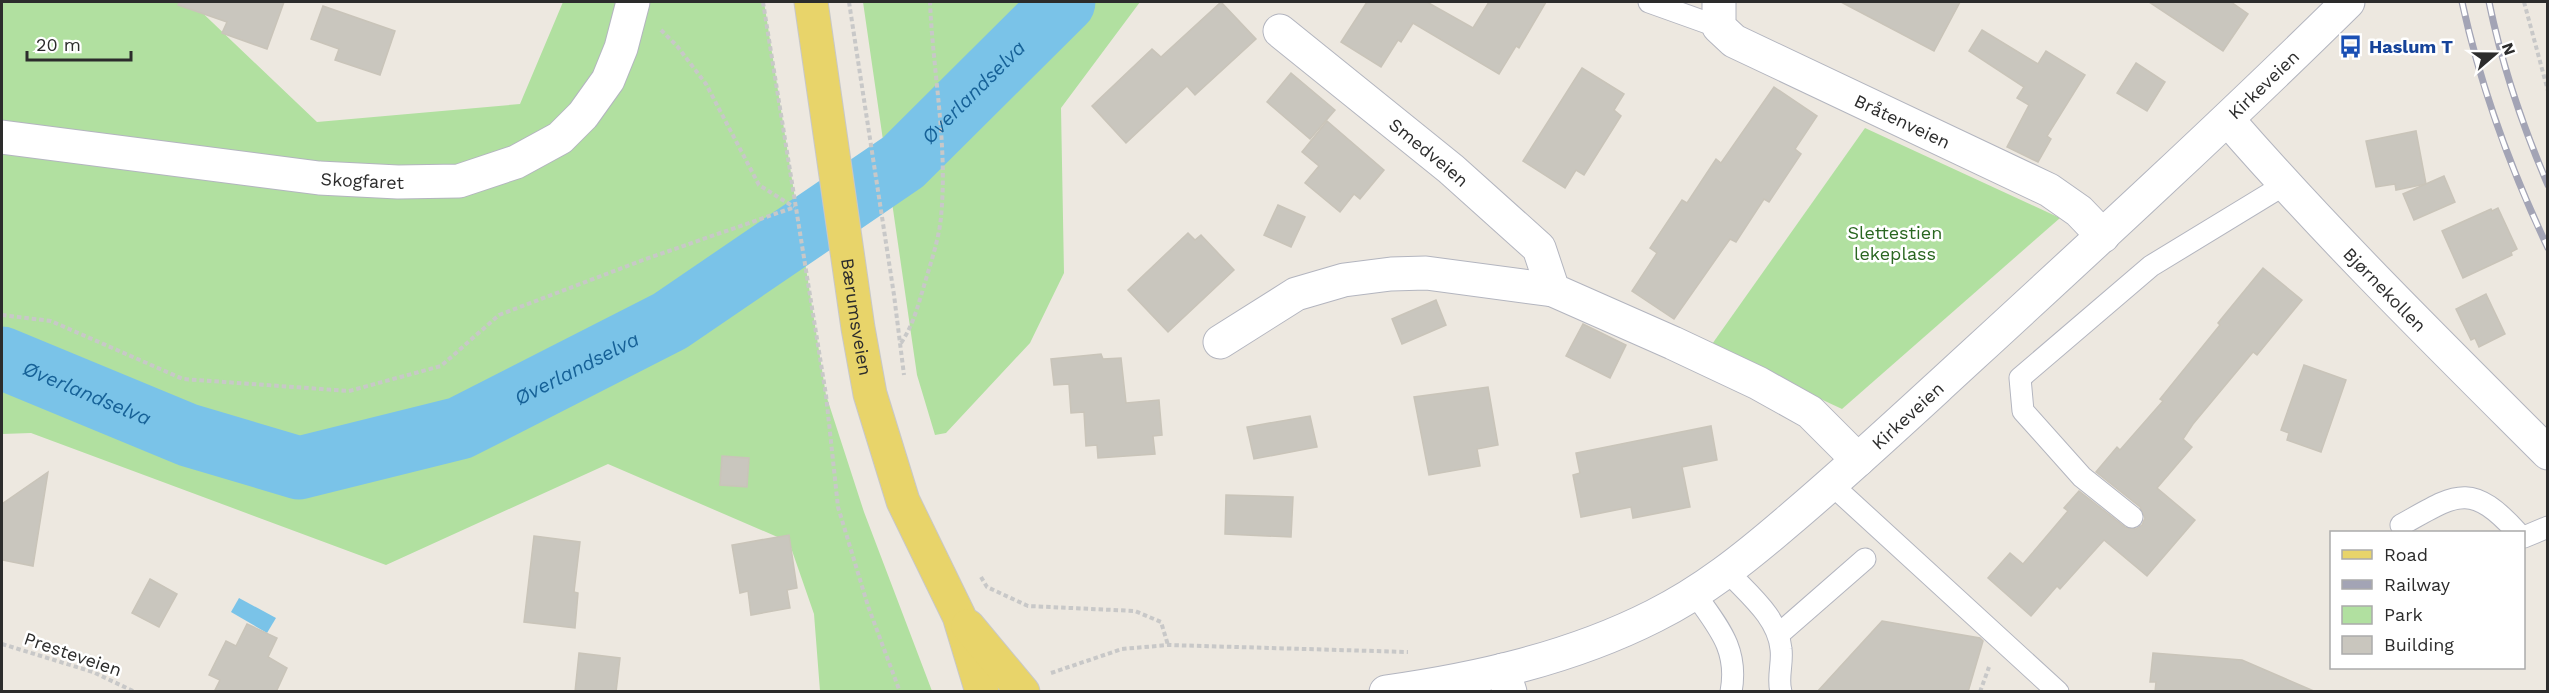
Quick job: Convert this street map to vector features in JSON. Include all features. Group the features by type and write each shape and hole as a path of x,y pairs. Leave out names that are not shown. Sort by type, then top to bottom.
{"main road":[{"name":"Bærumsveien","path":"812,2 858,328 870,394 903,501 958,616 982,692"},
{"name":"Bærumsveien","path":"958,616 1032,684"}],"street":[{"name":"Skogfaret","path":"2,137 319,178 398,183 459,181 516,162 560,138 583,115 608,80 621,48 633,2"},
{"name":"Kirkeveien","path":"1386,692 1507,681 1614,635 1695,594 1728,572 1832,484 2103,236 2228,120 2348,2"},
{"name":"Bråtenveien","path":"1719,14 1734,41 2049,190 2079,211 2103,236"},
{"name":"Smedveien","path":"1280,31 1451,169 1539,248 1553,290"},
{"name":"Bjørnekollen","path":"2228,120 2284,185 2385,291 2547,453"},
{"path":"1220,342 1296,294 1344,280 1391,274 1426,273 1553,290 1673,343 1758,384 1809,412 1858,460"}],"lane":[{"path":"1649,2 1719,14"},
{"path":"2132,517 2082,477 2023,411 2020,378 2151,266 2284,185"},
{"path":"1832,484 2058,692"},
{"path":"2401,525 2441,502 2461,497 2478,499 2503,517 2516,531"},
{"path":"2525,536 2547,527"},
{"path":"1779,634 1865,559"},
{"path":"1728,572 1764,611 1779,634 1782,651 1779,690"},
{"path":"1695,594 1730,650 1734,676 1731,692"}],"path":[{"path":"633,2 677,46 706,84 759,184 795,207"},
{"path":"763,2 826,395 837,507 868,606 900,692"},
{"path":"849,2 906,385"},
{"path":"900,344 909,331 917,311 937,241 941,218 944,159 930,2"},
{"path":"2524,2 2547,91"},
{"path":"2,315 51,321 183,379 349,391 441,366 499,315 643,260 795,207"},
{"path":"975,567 987,587 1028,606 1135,611 1161,622 1168,645 1122,649 1032,684"},
{"name":"Presteveien","path":"2,644 93,672 135,692"}],"green space":[{"path":"2,2 191,2 317,122 520,104 563,2 764,2 826,395 864,512 932,691 820,691 814,614 789,542 608,464 386,565 31,433 2,434"},
{"path":"863,2 1140,2 1061,108 1064,273 1030,343 946,433 935,435 917,375"},
{"name":"Slettestien lekeplass","path":"1865,128 2060,218 1842,409 1710,347"}],"water":[{"path":"239,598 276,618 267,633 231,612"}],"building":[{"path":"179,2 284,2 267,49 222,33 227,22 178,5"},
{"path":"1221,2 1256,39 1195,95 1187,86 1126,143 1092,106 1152,49 1161,57"},
{"path":"1367,2 1427,2 1473,28 1489,2 1546,2 1519,48 1516,46 1499,74 1413,23 1401,42 1398,40 1381,67 1341,42"},
{"path":"1841,2 1960,2 1934,51"},
{"path":"2149,2 2231,2 2248,14 2223,51"},
{"path":"323,6 395,31 380,75 335,60 339,49 311,39"},
{"path":"1982,30 2038,64 2046,51 2085,75 2047,136 2051,139 2038,162 2007,147 2029,105 2017,98 2024,87 1969,51"},
{"path":"2136,63 2165,82 2147,111 2117,93"},
{"path":"1582,68 1624,94 1614,110 1621,116 1584,175 1576,170 1565,188 1523,161"},
{"path":"1291,73 1335,110 1310,139 1267,102"},
{"path":"1774,87 1817,116 1795,149 1801,154 1769,202 1764,199 1736,242 1730,239 1674,319 1632,291 1657,253 1650,248 1682,200 1687,203 1716,159 1721,163"},
{"path":"1327,121 1384,170 1360,199 1354,194 1340,212 1305,183 1319,166 1302,152"},
{"path":"2416,131 2426,184 2396,190 2395,184 2376,187 2366,141"},
{"path":"2444,176 2455,202 2414,220 2403,194"},
{"path":"1278,205 1305,217 1291,247 1264,235"},
{"path":"2498,208 2517,249 2511,252 2512,255 2463,278 2442,231"},
{"path":"1188,233 1195,240 1201,235 1234,270 1168,332 1128,290"},
{"path":"2263,268 2302,300 2257,355 2253,352 2193,424 2183,439 2192,447 2157,488 2195,520 2147,576 2104,540 2060,589 2057,586 2031,616 1988,578 2010,553 2023,564 2068,511 2064,508 2079,491 2125,527 2136,529 2142,525 2145,518 2140,507 2096,472 2117,447 2120,450 2163,401 2160,399"},
{"path":"2486,294 2505,334 2479,347 2475,338 2471,340 2456,309"},
{"path":"1436,300 1446,325 1402,344 1392,319"},
{"path":"1583,324 1626,345 1610,378 1566,356"},
{"path":"1101,354 1103,359 1121,358 1126,403 1159,400 1162,435 1153,436 1155,454 1098,458 1097,445 1086,446 1084,412 1071,413 1069,384 1054,385 1051,359"},
{"path":"2304,365 2346,380 2321,452 2287,440 2289,433 2281,430"},
{"path":"1488,387 1498,445 1477,449 1480,466 1429,475 1414,397"},
{"path":"1310,416 1317,447 1254,459 1247,427"},
{"path":"1711,426 1717,460 1682,467 1690,507 1633,518 1631,507 1581,517 1573,475 1580,473 1576,453"},
{"path":"722,456 749,458 747,487 720,485"},
{"path":"48,472 33,566 2,560 2,504"},
{"path":"1226,495 1293,497 1291,537 1225,534"},
{"path":"789,535 797,588 787,590 790,608 751,615 748,591 740,593 732,545"},
{"path":"534,536 580,542 574,592 578,593 575,628 524,622"},
{"path":"150,579 177,594 159,627 132,613"},
{"path":"1882,621 1980,638 1983,641 1968,692 1817,692"},
{"path":"247,624 277,638 268,657 287,668 276,692 214,692 220,680 209,675 226,641 236,646"},
{"path":"579,653 620,658 616,692 575,692"},
{"path":"2153,653 2242,660 2316,692 2155,692 2156,682 2150,682"}],"waterway":[{"name":"Øverlandselva","path":"2,358 188,435 299,468 460,428 670,321 903,162 1064,2"}],"railway":[{"path":"2462,2 2478,65 2498,127 2521,188 2548,248"},
{"path":"2489,2 2514,95 2548,185"}],"place":[{"name":"Haslum T","path":"2351,46"}]}
